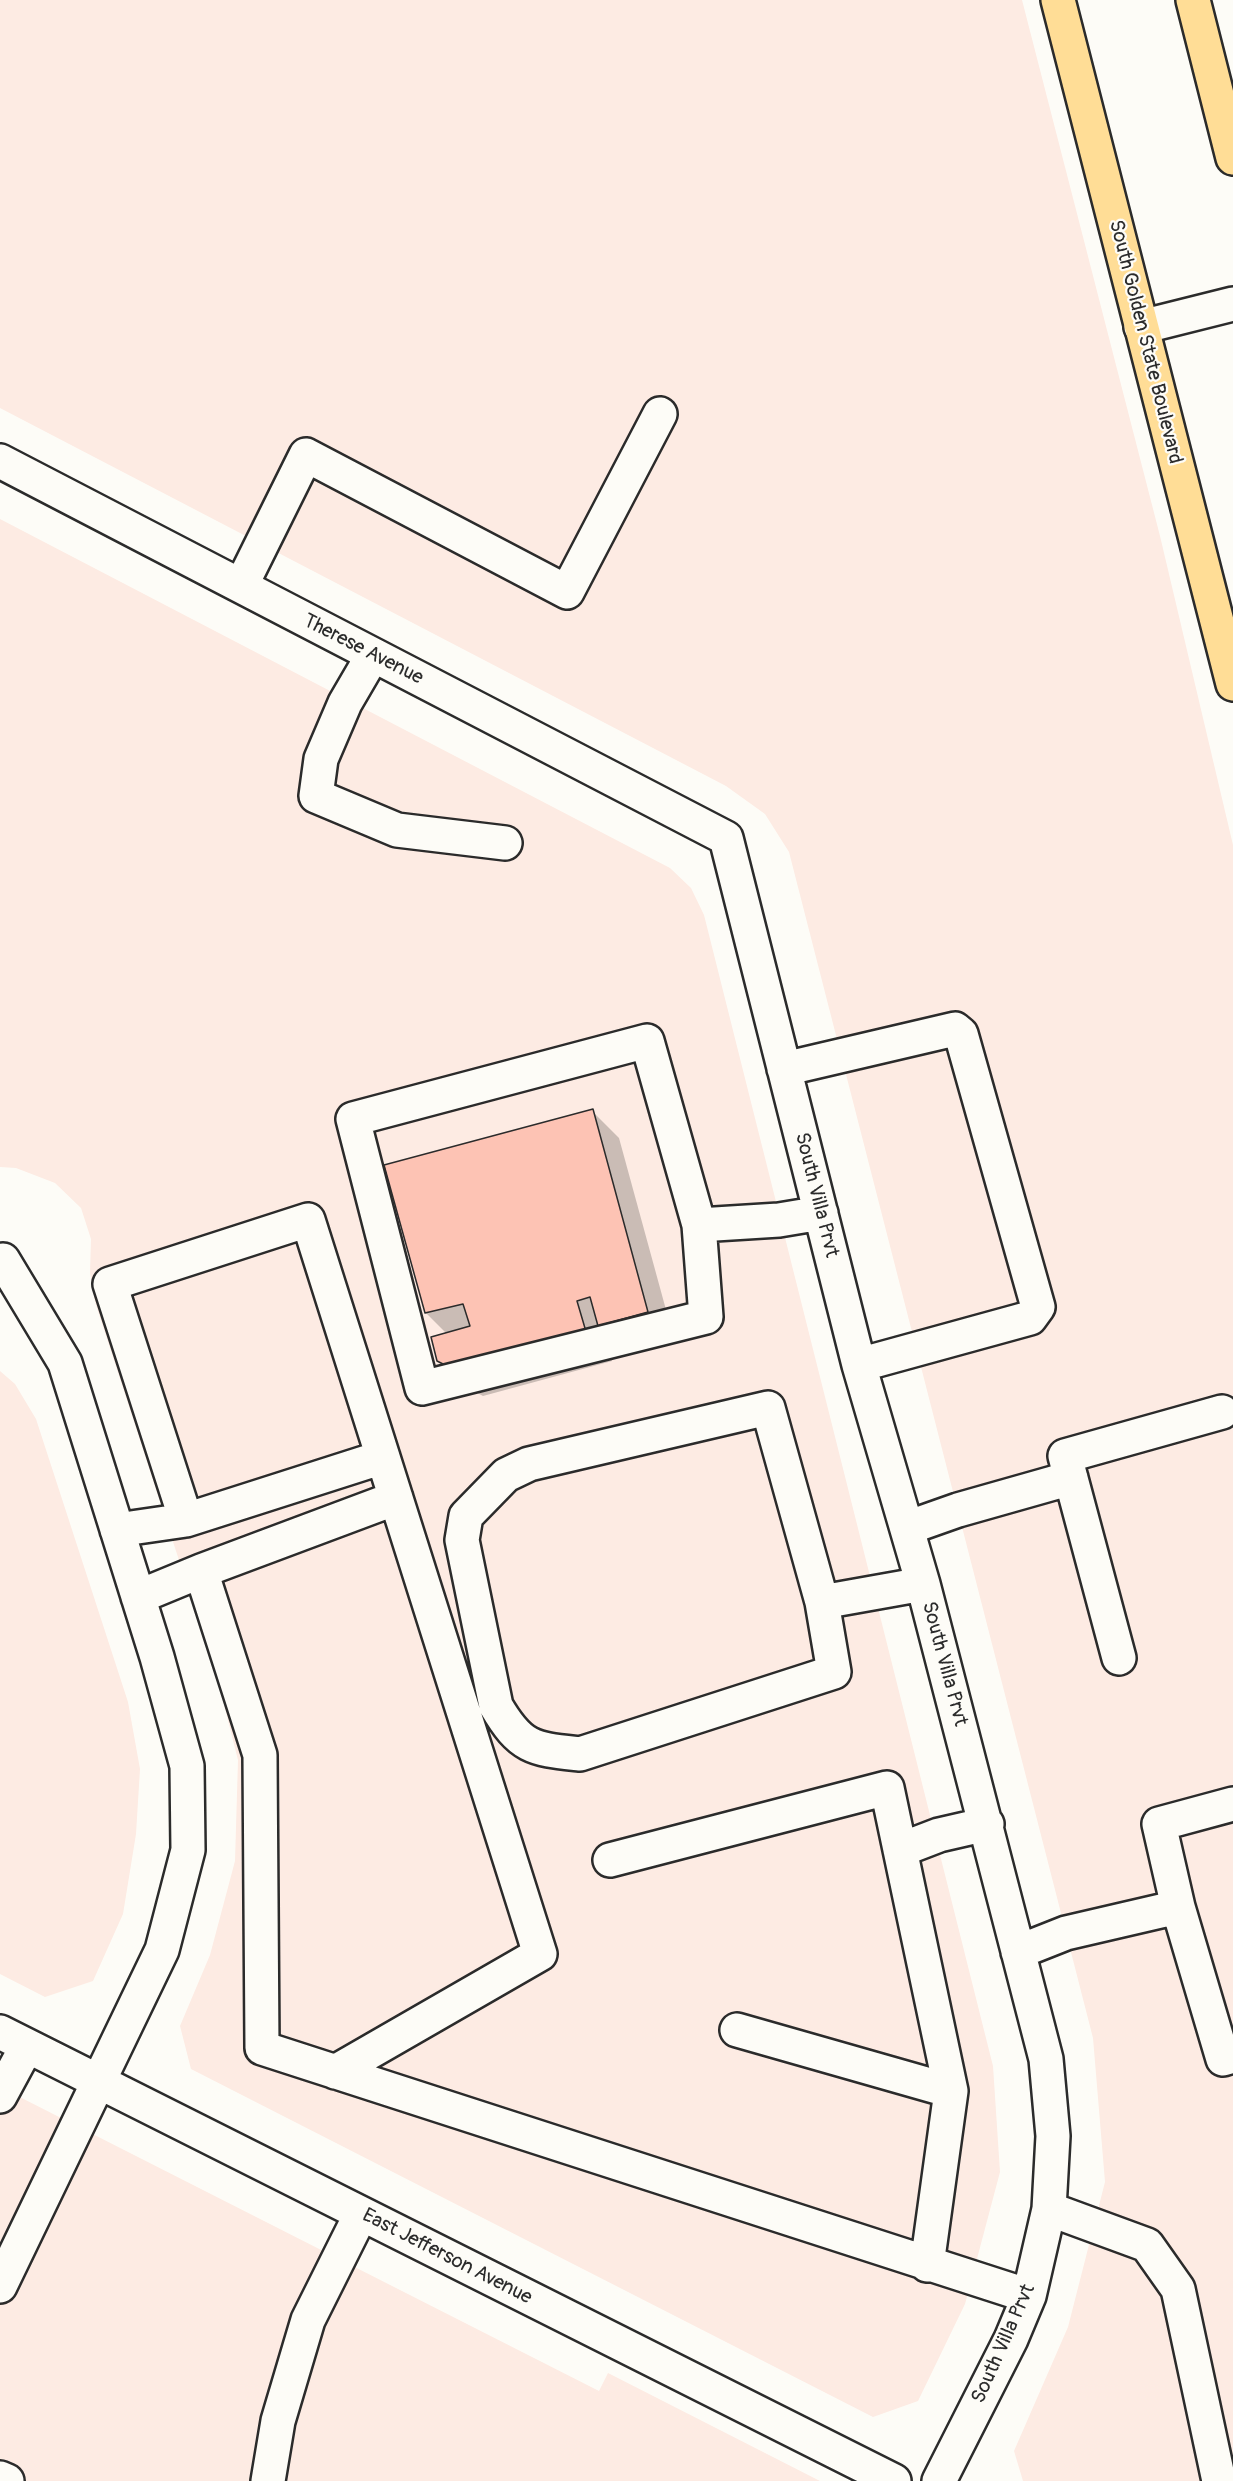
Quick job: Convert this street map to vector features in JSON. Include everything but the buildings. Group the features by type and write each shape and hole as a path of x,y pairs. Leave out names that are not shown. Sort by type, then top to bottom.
{"main road":[{"name":"South Golden State Boulevard","path":"1058,0 1233,684"},
{"path":"1192,0 1233,158"}],"street":[{"path":"1142,327 1233,304"},
{"path":"241,586 306,455 567,592 660,414"},
{"name":"Therese Avenue","path":"0,461 726,838"},
{"path":"373,655 345,703 321,759 316,796 397,830 505,843"},
{"name":"South Villa Prvt","path":"726,838 859,1365 923,1584 1046,2059 1053,2136 1049,2209 1029,2296 1011,2339 939,2481"},
{"path":"784,1069 955,1029 961,1034 1038,1307 1030,1318 859,1365"},
{"path":"646,1041 699,1225 706,1317 422,1388 353,1119 646,1041"},
{"path":"699,1225 779,1220 821,1213"},
{"path":"186,1520 110,1284 308,1220 540,1954 335,2072"},
{"path":"0,2286 162,1950 188,1850 187,1766 138,1597 65,1363 3,1260"},
{"path":"768,1408 822,1602 834,1672 580,1754 537,1749 510,1730 496,1706 462,1540 466,1516 506,1475 530,1464 768,1408"},
{"path":"1119,1658 1065,1456 1222,1412"},
{"path":"117,1530 186,1520 383,1457"},
{"path":"907,1528 958,1510 1071,1479"},
{"path":"138,1597 396,1498"},
{"path":"201,1571 260,1755 262,2048 927,2265 1029,2296"},
{"path":"822,1602 923,1584"},
{"path":"610,1860 887,1788 951,2091 927,2265"},
{"path":"1233,1804 1160,1824 1178,1907 1223,2059 1233,2056"},
{"path":"900,1850 939,1835 987,1824"},
{"path":"1018,1952 1066,1933 1178,1907"},
{"path":"737,2030 951,2091"},
{"path":"0,2096 14,2038"},
{"name":"East Jefferson Avenue","path":"14,2038 887,2479"},
{"path":"1049,2209 1147,2245 1178,2289 1219,2481"},
{"path":"268,2481 278,2421 308,2320 361,2214"},
{"path":"0,2478 7,2481"}],"shaded area":[{"path":"0,0 1022,0 1160,536 1233,845 1233,2481 1023,2481 1014,2451 1068,2327 1105,2182 1093,2038 789,852 765,814 726,786 0,408"},
{"path":"0,519 670,868 691,888 704,915 993,2066 1000,2172 965,2304 918,2401 873,2417 191,2069 180,2026 210,1955 235,1861 238,1760 217,1677 95,1302 90,1273 91,1239 81,1208 55,1183 16,1168 0,1167"},
{"path":"0,1371 15,1384 36,1419 128,1702 140,1769 136,1834 123,1914 93,1981 45,1997 0,1974"},
{"path":"0,2087 599,2391 608,2373 820,2481 0,2481"}]}
